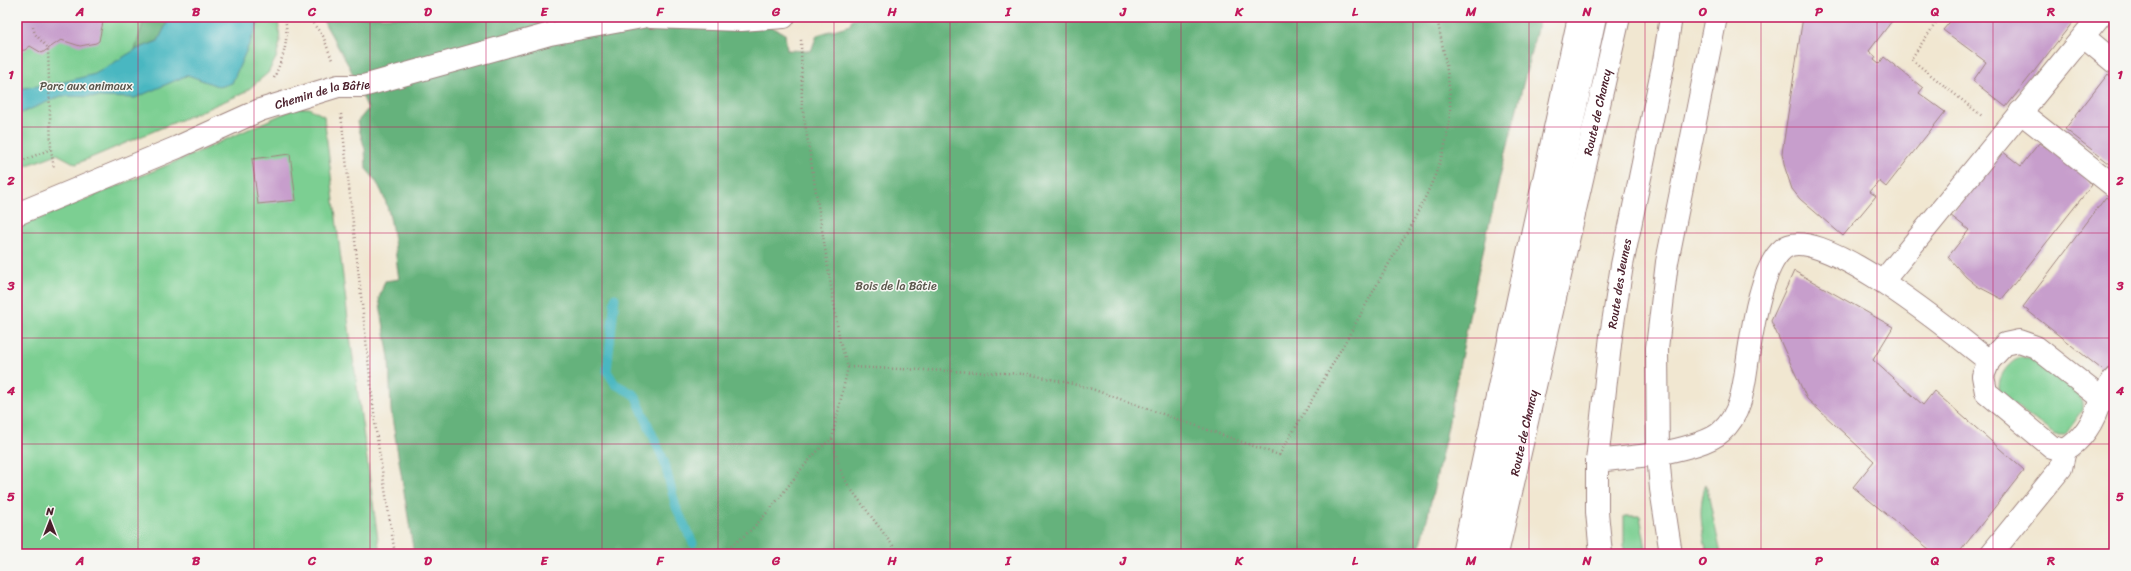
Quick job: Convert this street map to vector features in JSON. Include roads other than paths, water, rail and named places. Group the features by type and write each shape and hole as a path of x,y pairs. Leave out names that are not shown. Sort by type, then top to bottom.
{"main road":[{"name":"Chemin de la Bâtie","path":"17,214 178,147 260,110 338,86 363,86 550,34 642,17"},
{"path":"650,17 741,20 784,17"},
{"path":"1463,554 1579,17"},
{"path":"1480,554 1595,17"},
{"name":"Route de Chancy","path":"1497,554 1531,396 1566,255 1619,17"},
{"name":"Route des Jeunes","path":"1601,554 1597,512 1597,461 1611,336 1622,265 1664,62 1671,17"},
{"path":"1671,554 1661,489 1658,454 1657,369 1660,308 1667,262 1716,17"},
{"path":"1883,281 2099,17"},
{"path":"2084,37 2114,62"},
{"path":"2020,112 2114,186"},
{"path":"1597,461 1658,454 1707,440 1720,434 1733,420 1741,400 1754,322 1764,283 1774,261 1783,249 1792,244 1816,247 1850,261 1883,281 1989,361"},
{"path":"2065,450 2052,447 1986,392 1983,376 1989,361 2005,344 2019,341 2036,347 2108,400"},
{"path":"1991,554 2060,468 2065,450 2075,444 2108,400 2114,379"}],"water":[{"path":"167,17 258,17 258,24 232,83 220,87 188,75 135,98 61,96 17,115 17,89 64,82 95,74 135,50 158,41 168,21"}],"waterway":[{"path":"615,298 607,371 615,384 635,395 664,461 676,507 693,543"}],"park label":[{"name":"Parc aux animaux","path":"86,86"},
{"name":"Bois de la Bâtie","path":"896,286"}]}
